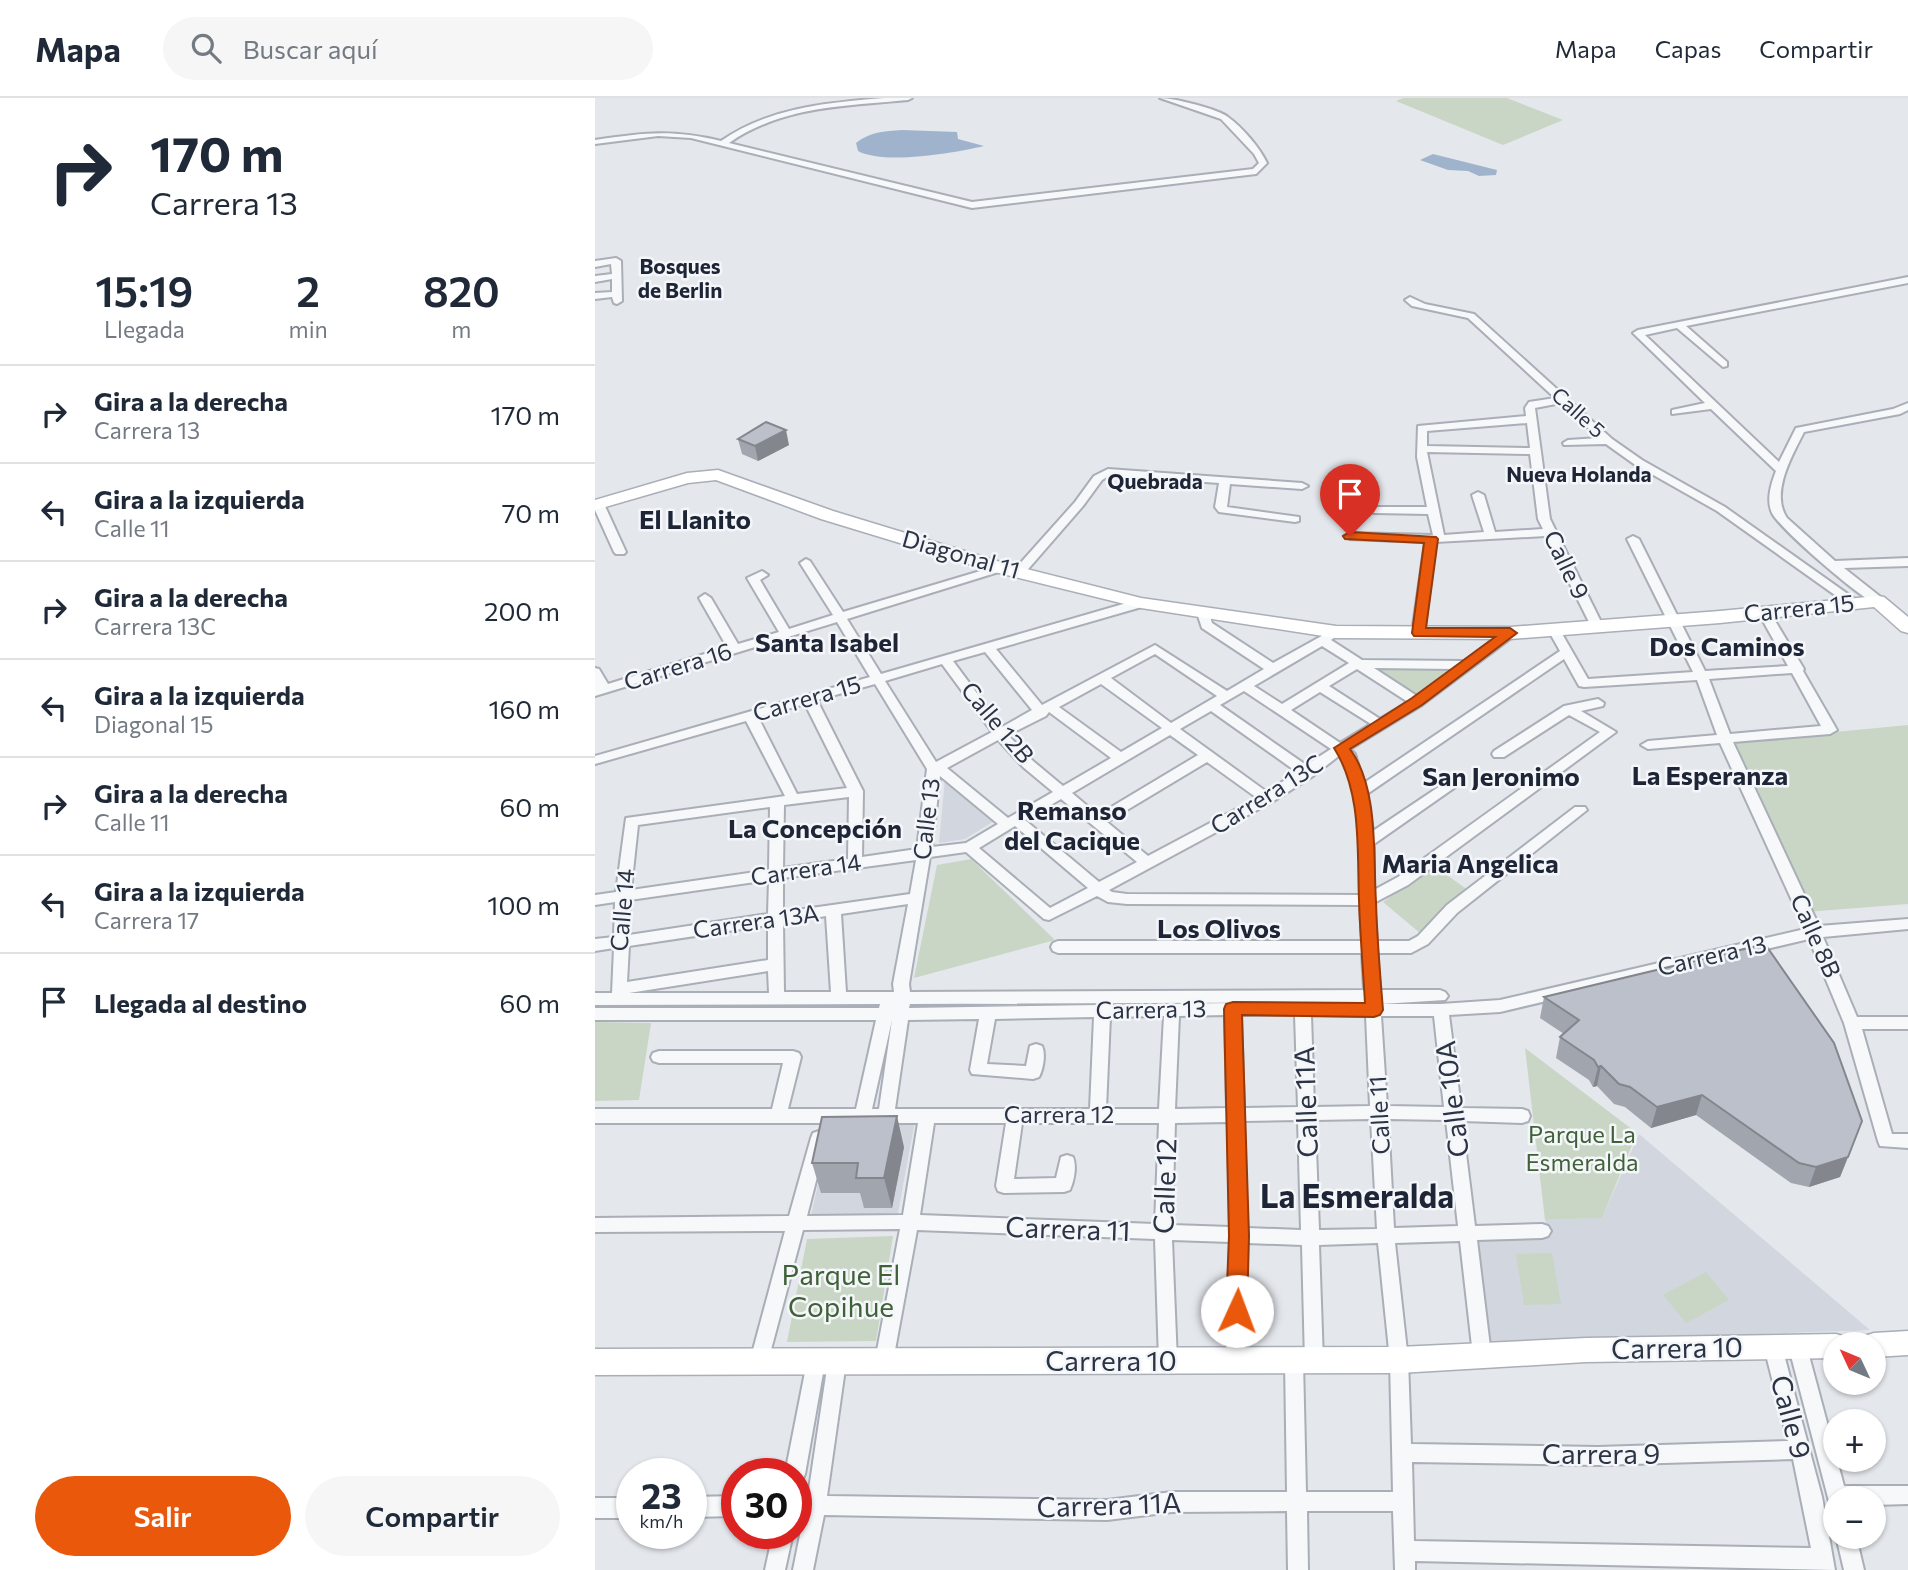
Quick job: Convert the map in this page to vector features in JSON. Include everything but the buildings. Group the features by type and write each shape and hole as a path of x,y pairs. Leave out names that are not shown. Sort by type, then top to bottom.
{"street":[{"path":"723,143 730,137 779,114 908,98"},
{"path":"595,142 659,134 691,136 972,205 1256,171 1261,167 1263,163 1258,153 1224,117 1164,98"},
{"path":"595,264 616,261 616,298 595,296"},
{"path":"595,279 616,276"},
{"path":"1782,471 1639,333 1908,280"},
{"name":"Calle 5","path":"1410,300 1422,306 1459,310 1471,316 1608,441 1638,462 1721,509 1853,602"},
{"path":"1679,325 1723,364"},
{"path":"1419,633 1435,539 1434,511 1422,453 1422,428 1531,419 1530,408 1533,404 1563,400"},
{"path":"1676,412 1713,405"},
{"path":"1908,406 1896,412 1800,430 1784,458 1776,495 1777,512 1791,528 1908,627"},
{"name":"Calle 9","path":"1531,419 1544,519 1597,626"},
{"path":"1568,443 1608,441"},
{"path":"1422,453 1536,451"},
{"path":"1019,572 1079,504 1098,478 1108,472 1302,486"},
{"name":"Diagonal 11","path":"596,505 687,478 718,475 827,515 1001,568 1141,603 1329,636 1419,633"},
{"path":"1225,481 1221,508 1223,510 1295,519"},
{"path":"1478,495 1490,534"},
{"path":"596,505 620,552"},
{"path":"1374,510 1434,511"},
{"path":"1350,536 1435,539 1549,532"},
{"name":"Calle 8B","path":"1633,539 1702,677 1725,739 1814,932 1852,1023 1886,1141 1908,1141"},
{"path":"1833,565 1908,562"},
{"name":"Calle 13","path":"806,563 936,768 924,853 896,1001 863,1115"},
{"name":"Carrera 16","path":"600,690 1001,568"},
{"path":"762,575 753,578 785,632"},
{"path":"705,598 735,650"},
{"name":"Carrera 15","path":"1419,633 1510,633 1878,601"},
{"name":"Carrera 15","path":"595,760 1141,603"},
{"path":"1648,745 1830,730 1764,612"},
{"path":"1203,613 1206,625 1273,668"},
{"path":"1553,628 1580,681 1588,683 1798,669"},
{"name":"Carrera 13C","path":"969,847 1049,915 1267,799 1341,748 1417,702 1510,633"},
{"path":"1329,636 1356,664 1417,702"},
{"name":"Carrera 14","path":"595,900 969,847 1329,636"},
{"path":"988,647 1046,710 1121,758"},
{"path":"1226,696 1155,649 936,768 1099,887 1108,897 1367,900 1403,881 1609,732 1569,709"},
{"path":"1360,792 1565,653"},
{"name":"Calle 12B","path":"945,659 1001,734 1028,764 1148,864"},
{"path":"1281,710 1356,664 1469,665"},
{"path":"595,672 600,690"},
{"path":"1103,679 1267,799"},
{"path":"1244,685 1341,748"},
{"path":"1320,686 1381,725"},
{"path":"809,698 856,791 855,863"},
{"path":"1499,754 1569,709 1598,703"},
{"path":"1211,705 1308,773"},
{"path":"750,715 793,799"},
{"name":"Calle 11","path":"1341,748 1352,763 1360,792 1367,842 1367,900 1386,1237 1399,1360 1404,1561"},
{"path":"1099,821 1209,754"},
{"path":"1367,842 1457,780"},
{"path":"777,998 777,802 856,791"},
{"name":"Calle 14","path":"618,994 623,896 631,821 777,802"},
{"path":"1058,947 1411,947 1423,940 1452,909 1580,810"},
{"name":"Carrera 13A","path":"595,945 916,898"},
{"path":"833,911 839,998"},
{"name":"Carrera 13","path":"595,1014 896,1001 1441,1003 1500,1006 1814,932 1908,924"},
{"name":"Carrera 13","path":"595,999 775,964"},
{"name":"Carrera 13","path":"618,994 839,998 896,1001 988,1012 1233,1009 1303,1011 1374,1003"},
{"name":"Calle 13","path":"886,1115 896,1001"},
{"name":"Calle 10A","path":"1441,1003 1482,1355"},
{"path":"1233,1009 1239,1236 1235,1361"},
{"name":"Calle 12","path":"1168,1361 1163,1308 1163,1232 1172,1010"},
{"path":"1098,1115 1102,1011"},
{"name":"Calle 11A","path":"1298,1570 1297,1501 1310,1238 1303,1011"},
{"path":"988,1012 978,1070 1033,1073 1037,1050"},
{"path":"1852,1023 1908,1023"},
{"path":"659,1058 793,1057 778,1116"},
{"name":"Carrera 12","path":"595,1116 1168,1116 1380,1112 1522,1116"},
{"path":"884,1361 910,1223 926,1115"},
{"path":"1015,1115 1004,1186 1064,1185 1067,1162"},
{"path":"759,1361 825,1116"},
{"name":"Carrera 11","path":"595,1225 910,1223 1310,1238 1542,1231"},
{"path":"1887,1346 1907,1347"},
{"name":"Carrera 10","path":"595,1362 1399,1360 1586,1350 1823,1347"},
{"name":"Calle 9","path":"1785,1348 1800,1450 1824,1564"},
{"name":"Calle 9","path":"1785,1348 1833,1486"},
{"path":"799,1458 826,1362"},
{"path":"812,1462 826,1362"},
{"name":"Carrera 9","path":"1401,1452 1598,1456 1800,1450"},
{"path":"1886,1496 1908,1495"},
{"name":"Carrera 11A","path":"812,1505 1107,1510 1172,1502 1403,1501"},
{"path":"595,1508 616,1508"},
{"path":"775,1570 780,1549"},
{"path":"803,1570 804,1549"},
{"path":"1849,1549 1854,1570"},
{"path":"1404,1561 1824,1564"}],"shaded area":[{"path":"945,779 996,820 965,839 939,843"},
{"path":"915,1121 898,1213 811,1215 832,1124"},
{"path":"1639,1134 1870,1330 1676,1337 1482,1355 1467,1235 1549,1233 1545,1220 1602,1218"}],"green space":[{"path":"1403,98 1507,98 1563,120 1503,145 1396,101"},
{"path":"1371,668 1457,669 1415,696"},
{"path":"1908,725 1908,904 1806,912 1730,742"},
{"path":"971,859 1055,940 914,978 937,865"},
{"path":"1434,866 1468,890 1420,933 1383,902"},
{"path":"595,1022 651,1023 639,1100 595,1101"},
{"name":"Parque La Esmeralda","path":"1525,1048 1637,1133 1602,1218 1545,1220"},
{"name":"Parque El Copihue","path":"893,1236 876,1341 787,1342 807,1239"},
{"path":"1552,1253 1561,1304 1524,1305 1516,1254"},
{"path":"1706,1272 1729,1300 1686,1323 1663,1295"}],"water":[{"path":"902,130 957,132 958,139 984,146 956,152 902,157 870,155 858,151 856,143 867,136"},
{"path":"1433,154 1497,170 1496,175 1479,176 1468,171 1448,170 1420,160"}],"district":[{"name":"Bosques de Berlin","path":"680,279"},
{"name":"Nueva Holanda","path":"1579,475"},
{"name":"Quebrada","path":"1155,482"},
{"name":"El Llanito","path":"695,520"},
{"name":"Santa Isabel","path":"827,643"},
{"name":"Dos Caminos","path":"1727,647"},
{"name":"La Esperanza","path":"1710,776"},
{"name":"San Jeronimo","path":"1501,777"},
{"name":"Remanso del Cacique","path":"1072,826"},
{"name":"La Concepción","path":"815,829"},
{"name":"Maria Angelica","path":"1470,864"},
{"name":"Los Olivos","path":"1219,929"},
{"name":"La Esmeralda","path":"1357,1197"}],"route":[{"path":"1237,1311 1239,1236 1233,1009 1374,1010 1367,900 1367,842 1360,792 1352,763 1341,748 1417,702 1510,633 1419,633 1431,539 1350,536"}]}
